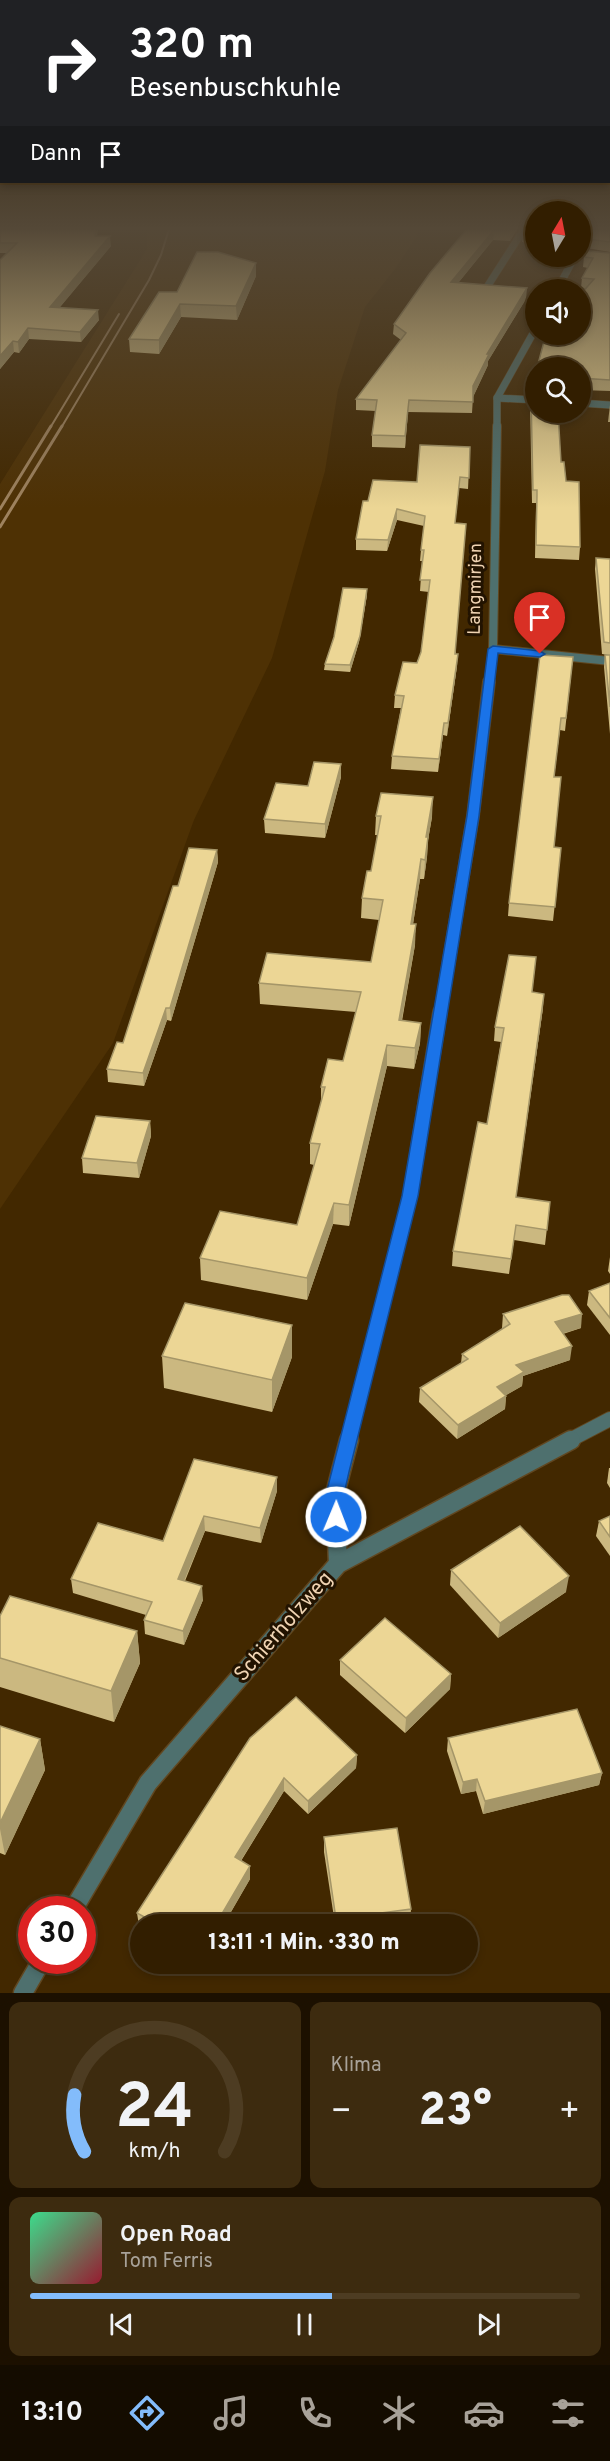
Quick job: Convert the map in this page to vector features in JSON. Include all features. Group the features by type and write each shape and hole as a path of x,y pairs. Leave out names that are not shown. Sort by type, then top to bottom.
{"street":[{"name":"Langmirjen","path":"338,1564 335,1494 410,1196 473,816 493,649 497,398 527,345"},
{"path":"497,398 525,399"},
{"path":"591,404 610,405"},
{"path":"493,649 610,661"},
{"name":"Schierholzweg","path":"81,1896 148,1784 338,1564 610,1419"},
{"path":"23,1993 34,1974"}],"shaded area":[{"path":"101,322 360,322 338,390 325,471 272,658 194,820 113,1043 0,1209 0,484"}],"building":[{"path":"0,322 88,322 80,332 28,328 18,342 13,341 0,356"},
{"path":"140,322 169,322 159,340 129,339"},
{"path":"395,322 506,322 487,354 489,354 473,386 473,402 409,400 405,436 372,435 377,400 356,399 406,333 394,324"},
{"path":"591,322 610,322 610,380 591,379 591,357 540,357 543,345 591,345"},
{"path":"532,423 559,423 561,462 564,462 566,481 579,482 580,547 536,545 537,490 533,490"},
{"path":"420,445 470,447 469,478 460,477 455,523 466,524 455,654 458,654 448,723 444,723 439,759 392,756 404,696 395,695 403,662 417,663 421,652 430,580 420,580 425,516 397,509 388,540 356,539 363,501 368,501 373,480 417,482"},
{"path":"596,558 610,559 610,643 604,642"},
{"path":"343,588 367,589 360,636 350,665 325,664 334,637"},
{"path":"540,655 573,657 566,718 561,718 554,777 561,777 554,847 561,848 555,907 509,903"},
{"path":"605,655 610,655 610,707"},
{"path":"314,762 341,764 325,824 264,819 276,783 308,786"},
{"path":"381,793 433,797 426,837 428,837 425,860 421,859 411,924 416,924 399,1020 421,1023 415,1048 387,1045 349,1205 334,1203 307,1278 200,1258 220,1211 297,1225 320,1144 310,1143 325,1087 321,1087 328,1059 343,1061 361,992 259,983 267,953 371,962 383,900 362,898 367,871 371,871 381,816 376,816"},
{"path":"189,848 217,850 170,1008 166,1008 143,1073 107,1069 117,1042 123,1043 173,886 178,886"},
{"path":"509,955 536,957 532,992 544,994 516,1197 550,1202 547,1230 516,1225 511,1259 453,1251 478,1122 487,1124 504,1028 495,1027"},
{"path":"96,1116 150,1121 137,1163 82,1158"},
{"path":"610,1283 610,1318 589,1291"},
{"path":"562,1295 569,1295 582,1314 555,1322 572,1346 516,1365 524,1372 497,1387 506,1396 458,1425 420,1388 468,1359 462,1354 510,1324 503,1314"},
{"path":"185,1303 292,1325 272,1380 162,1356"},
{"path":"194,1459 277,1477 260,1528 204,1516 178,1579 202,1586 183,1631 144,1620 152,1602 71,1579 98,1523 163,1541"},
{"path":"610,1516 610,1537 599,1521"},
{"path":"520,1526 569,1576 500,1623 451,1570"},
{"path":"10,1596 137,1631 111,1691 0,1658 0,1616"},
{"path":"385,1618 451,1674 406,1718 340,1660"},
{"path":"296,1697 357,1755 308,1801 284,1778 235,1857 250,1866 222,1914 137,1913 250,1738"},
{"path":"577,1709 602,1773 485,1801 477,1779 463,1782 448,1738"},
{"path":"0,1726 40,1739 0,1823"},
{"path":"397,1828 411,1909 374,1914 335,1914 324,1837"}],"railway":[{"path":"50,428 114,322"},
{"path":"61,428 124,322"},
{"path":"0,509 51,426"},
{"path":"0,527 62,426"}],"route":[{"path":"336,1517 335,1494 340,1472 410,1196 473,816 493,649 540,654"}]}
